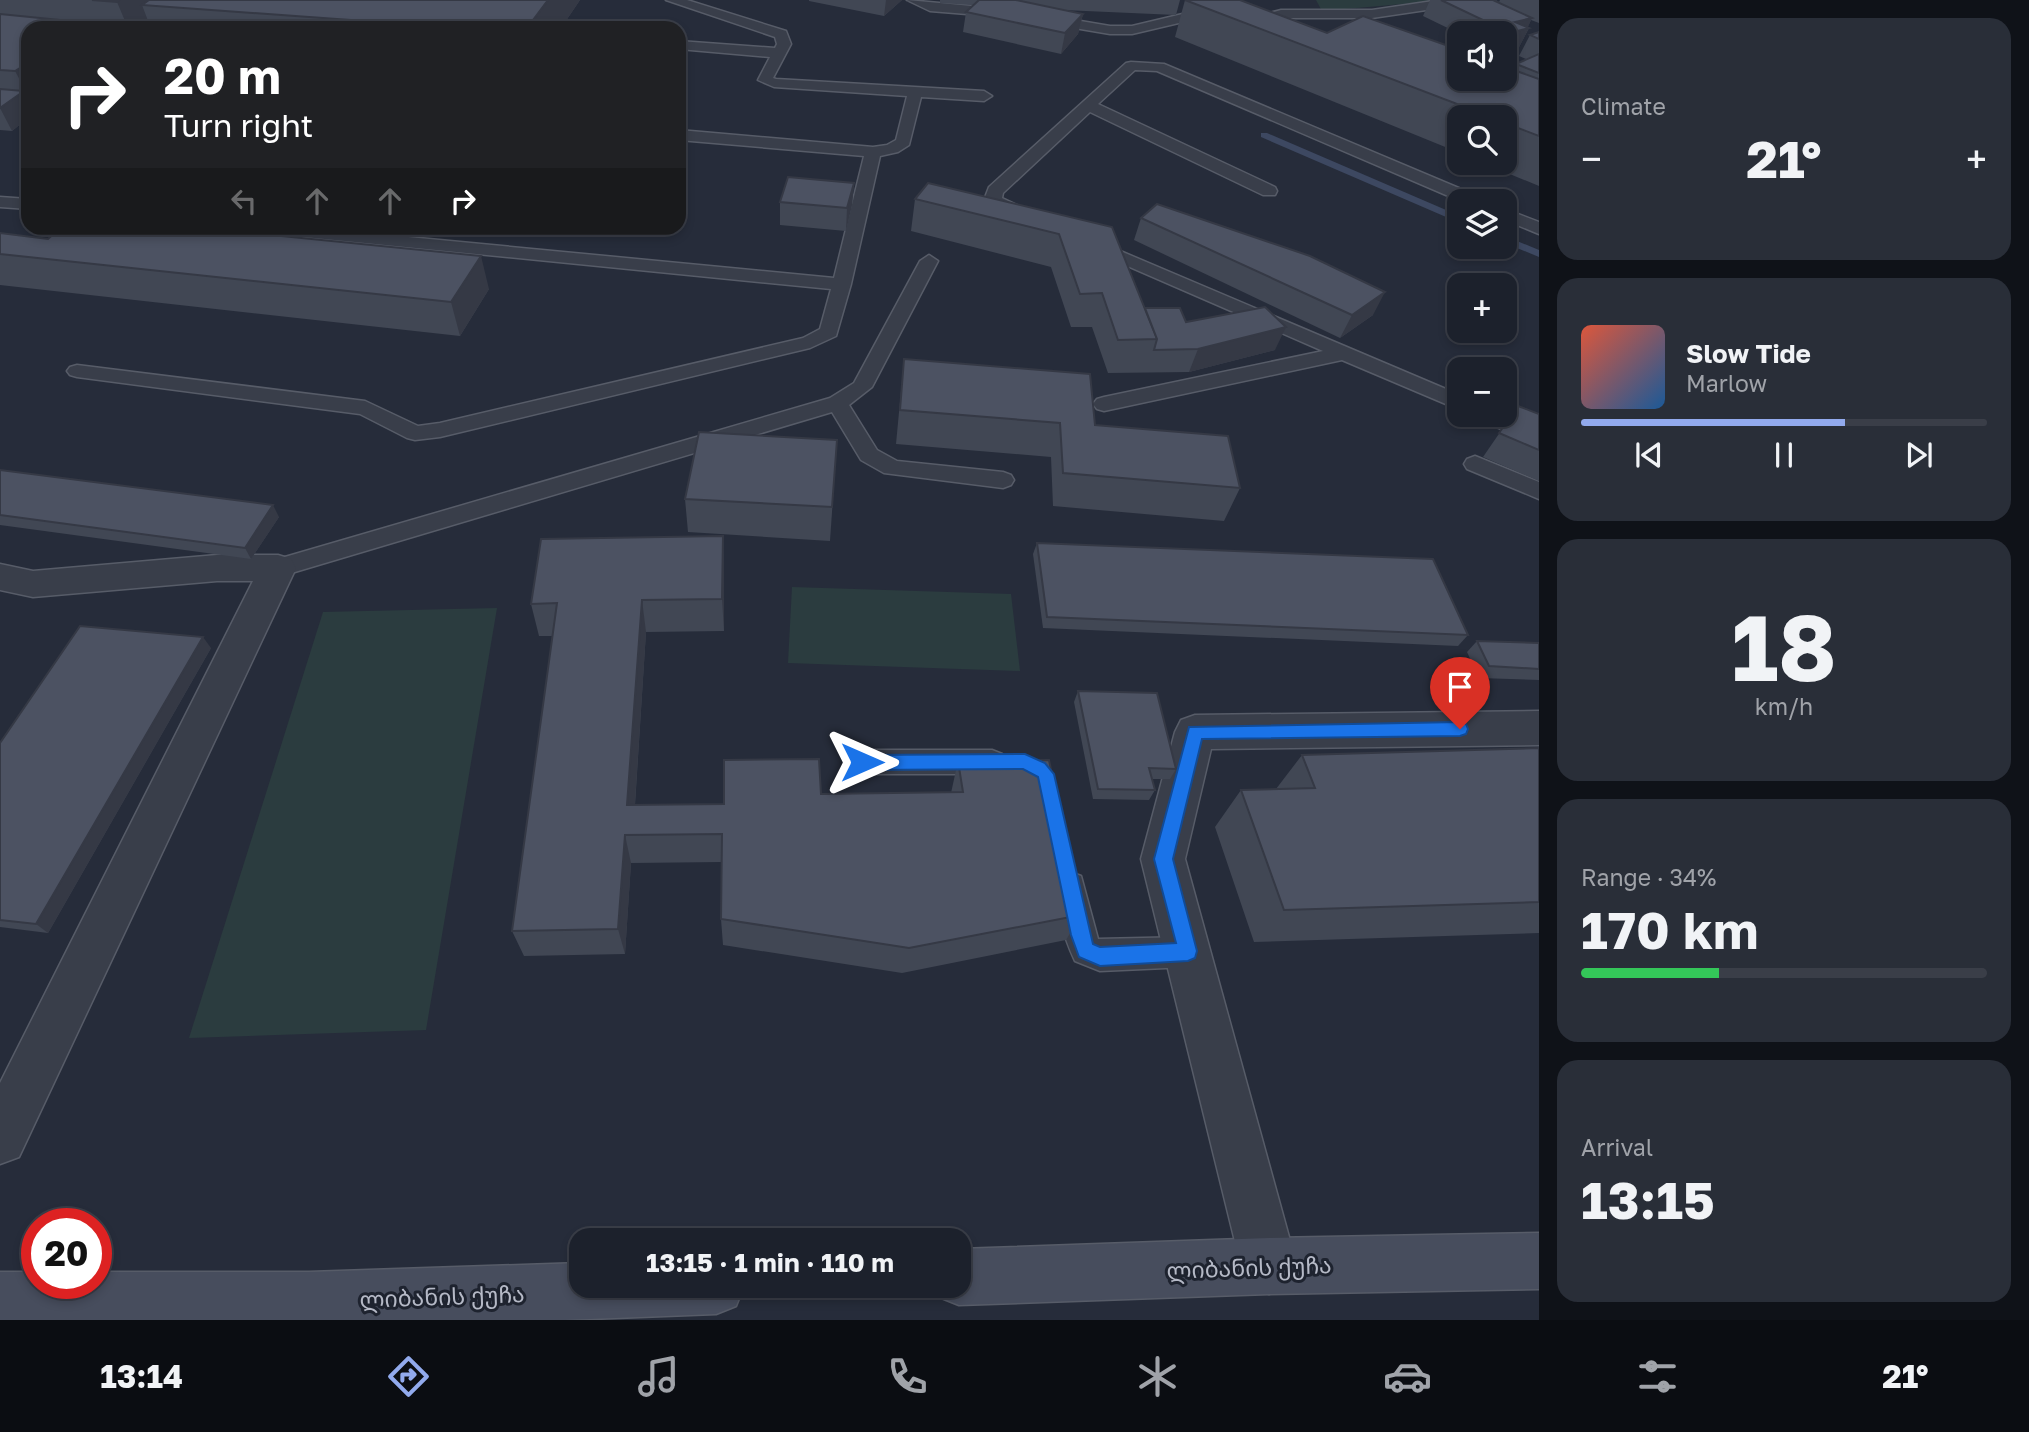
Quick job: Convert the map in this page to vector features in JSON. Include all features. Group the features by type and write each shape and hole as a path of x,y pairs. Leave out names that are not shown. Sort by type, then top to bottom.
{"street":[{"path":"0,577 33,584 217,568 278,568 0,1138"},
{"path":"1269,1266 1163,859 1195,732 1539,728"},
{"name":"ლიბანის ქუჩა","path":"971,1277 1269,1266 1539,1261"},
{"name":"ლიბანის ქუჩა","path":"0,1301 309,1301 569,1291"}],"lane":[{"path":"673,0 781,34 784,44 765,79 774,83 984,96"},
{"path":"914,0 930,8 1029,17 1110,30 1132,30 1212,11 1194,0"},
{"path":"1285,43 1267,36 1267,18 1281,14 1372,13 1467,0"},
{"path":"686,46 779,53"},
{"path":"1041,222 993,200 995,191 1131,66 1159,67 1447,189"},
{"path":"686,136 873,152 892,149 903,142 915,92"},
{"path":"1088,105 1269,191"},
{"path":"77,372 365,408 415,433 440,430 810,342 829,332 873,152"},
{"path":"0,202 21,204"},
{"path":"1517,219 1539,229"},
{"path":"336,235 842,284"},
{"path":"1079,239 1447,397"},
{"path":"278,568 836,403 862,387 929,261"},
{"path":"1104,404 1344,353"},
{"path":"836,403 869,455 892,468 1003,480"},
{"path":"1515,427 1539,437"},
{"path":"1475,464 1539,491"},
{"path":"862,762 1025,761"},
{"path":"1063,854 1080,935 1086,950 1100,956 1188,951"}],"shaded area":[{"path":"1316,0 1449,0 1322,11"},
{"path":"792,587 1011,594 1020,671 788,663"},
{"path":"497,608 426,1030 189,1038 323,612"}],"building":[{"path":"149,0 548,0 532,21 364,21 142,5"},
{"path":"979,0 1016,0 1083,14 1065,33 966,12"},
{"path":"1185,0 1240,0 1327,33 1363,16 1447,45 1447,91 1517,91 1517,71 1539,79 1539,136 1517,128 1517,105 1460,105"},
{"path":"1441,0 1493,0 1532,18 1517,22 1485,21"},
{"path":"0,14 70,21 21,21 21,67 15,71 0,70"},
{"path":"1517,23 1529,28 1517,31"},
{"path":"1539,32 1539,39 1530,35"},
{"path":"1539,54 1539,73 1517,64"},
{"path":"0,89 21,91 21,93 0,108"},
{"path":"788,177 854,183 847,208 780,202"},
{"path":"928,183 1112,227 1157,339 1118,340 1102,293 1080,294 1059,234 915,199"},
{"path":"1157,204 1310,256 1385,292 1352,315 1141,218"},
{"path":"0,233 48,239 52,235 271,235 481,256 451,302 0,254"},
{"path":"1265,307 1286,327 1198,349 1154,350 1157,339 1145,308 1180,308 1186,322"},
{"path":"904,359 1090,374 1095,425 1228,436 1240,488 1063,473 1060,423 900,410"},
{"path":"1517,407 1539,414 1539,450 1499,433 1503,427 1517,427"},
{"path":"699,432 837,440 832,507 685,499"},
{"path":"0,470 273,505 245,548 0,515"},
{"path":"723,536 722,599 642,600 627,805 724,804 724,760 819,759 821,794 963,792 958,761 1049,760 1081,915 909,948 721,919 722,834 625,835 618,929 512,931 557,603 531,604 541,539"},
{"path":"1037,543 1433,559 1468,635 1047,617"},
{"path":"80,626 203,637 36,924 0,920 0,743"},
{"path":"1477,641 1539,643 1539,669 1489,666"},
{"path":"1078,691 1157,693 1176,769 1149,768 1155,790 1098,789"},
{"path":"1539,748 1539,902 1284,910 1241,790 1315,788 1302,755"}],"waterway":[{"path":"1264,135 1447,214"},
{"path":"1517,244 1539,254"}],"route":[{"path":"862,762 1025,761 1039,768 1046,774 1080,935 1086,950 1100,956 1144,954 1188,951 1163,859 1195,732 1460,729"}]}
